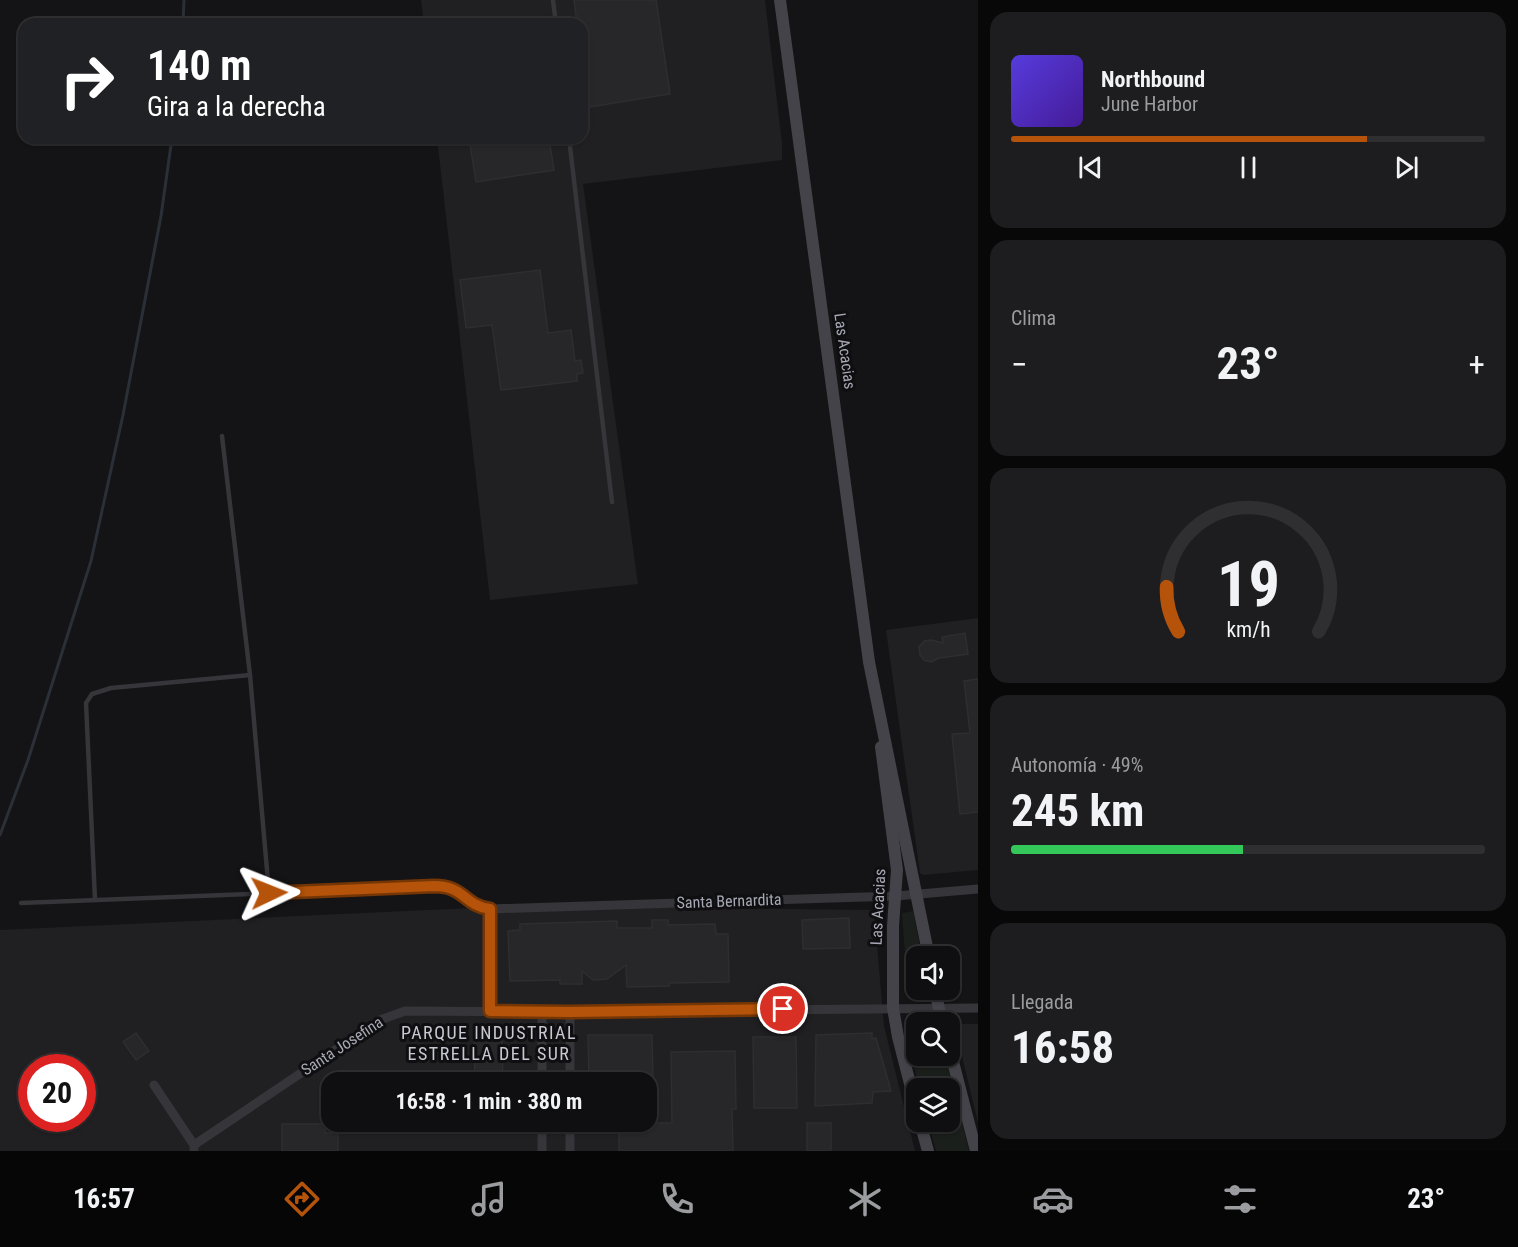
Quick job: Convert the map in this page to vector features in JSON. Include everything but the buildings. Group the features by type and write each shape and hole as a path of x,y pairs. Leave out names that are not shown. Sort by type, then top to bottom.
{"main road":[{"name":"Las Acacias","path":"780,0 866,640 877,707 927,946"},
{"name":"Las Acacias","path":"877,707 884,776 897,862 893,926 893,1008 909,1078"},
{"path":"937,1000 940,1012"},
{"path":"954,1066 976,1151"},
{"path":"923,1132 928,1151"}],"street":[{"name":"Santa Bernardita","path":"479,907 490,909 896,896 978,889"},
{"name":"Santa Josefina","path":"194,1148 388,1016 412,1011 570,1012 978,1008"},
{"path":"542,1012 542,1072"},
{"path":"570,1012 570,1072"},
{"path":"154,1085 194,1148"},
{"path":"542,1132 542,1151"},
{"path":"570,1132 570,1151"}],"lane":[{"path":"553,0 555,18"},
{"path":"570,144 612,502"},
{"path":"222,436 250,675 269,893"},
{"path":"95,900 86,704 92,694 111,688 250,675"},
{"path":"21,903 448,886 479,907"},
{"path":"490,909 490,1011"}],"shaded area":[{"path":"421,0 765,0 782,160 583,184 638,584 490,600 438,144 588,144 588,18 423,18"},
{"path":"978,618 978,870 923,875 920,873 886,630"},
{"path":"513,906 874,910 884,1026 906,1115 906,1132 910,1132 915,1151 0,1151 0,930"},
{"path":"913,911 920,946 906,946 906,968 902,913"},
{"path":"978,1024 978,1123 960,1048 960,1025"},
{"path":"914,1066 948,1066 951,1078 917,1078"},
{"path":"960,1115 969,1151 936,1151 931,1132 960,1132"}],"waterway":[{"path":"183,18 184,0"},
{"path":"0,835 28,760 91,561 123,415 161,216 171,144"}],"district":[{"name":"PARQUE INDUSTRIAL ESTRELLA DEL SUR","path":"489,1042"}],"route":[{"path":"269,893 434,886 448,886 457,890 479,907 490,909 490,1011 783,1009"}]}
